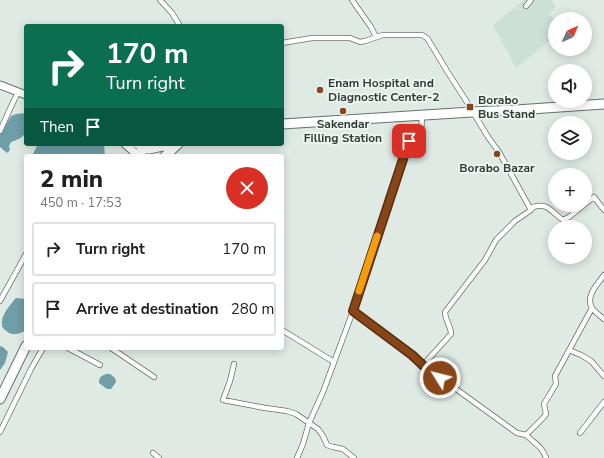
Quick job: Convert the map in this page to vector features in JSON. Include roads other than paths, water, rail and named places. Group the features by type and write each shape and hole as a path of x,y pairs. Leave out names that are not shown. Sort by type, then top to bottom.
{"highway":[{"path":"284,124 604,104"},
{"path":"138,154 141,151 162,146"},
{"path":"167,154 176,146"},
{"path":"147,149 156,154"},
{"path":"0,399 24,350"}],"main road":[{"path":"0,85 24,94"},
{"path":"127,146 135,154"},
{"path":"140,146 147,149"}],"street":[{"path":"160,0 172,13 179,24"},
{"path":"352,0 371,27 376,37"},
{"path":"526,6 531,0"},
{"path":"284,43 312,38 350,38 360,42 383,35 406,34 422,35 427,38 472,112 499,152 531,210"},
{"path":"0,131 18,92"},
{"path":"298,458 309,423 353,311 409,141 421,138 422,115"},
{"path":"592,198 594,197 604,210"},
{"path":"423,365 451,334 451,329 445,318 445,312 485,260 496,240 515,221 533,207 539,205 548,208"},
{"path":"553,212 563,220 575,212"},
{"path":"0,302 24,258"},
{"path":"604,275 591,294 590,301 592,308 604,320"},
{"path":"526,435 546,414 544,404 556,384 555,376 592,308"},
{"path":"353,311 412,355 429,371 517,433 526,435 540,447 546,458"},
{"path":"284,331 334,362"},
{"path":"0,432 42,350"},
{"path":"72,350 100,365"},
{"path":"114,350 154,377"},
{"path":"569,350 591,361 604,376"},
{"path":"234,364 223,400 287,411 296,414 318,430 323,436 327,445 343,449 354,458"},
{"path":"580,433 604,402"},
{"path":"153,453 159,458"}],"water":[{"path":"24,113 24,135 11,142 9,146 10,150 7,153 0,147 0,134 11,116"},
{"path":"37,146 104,146 105,154 33,154"},
{"path":"16,298 24,299 24,331 15,334 7,332 4,329 2,326 2,321 6,310"},
{"path":"0,346 8,352 5,363 0,370"},
{"path":"106,374 110,374 115,378 116,382 111,389 107,389 99,383 99,379"}],"place":[{"name":"Enam Hospital and Diagnostic Center-2","path":"320,90"},
{"name":"Borabo Bus Stand","path":"470,107"},
{"name":"Sakendar Filling Station","path":"343,111"},
{"name":"Borabo Bazar","path":"497,154"}]}
